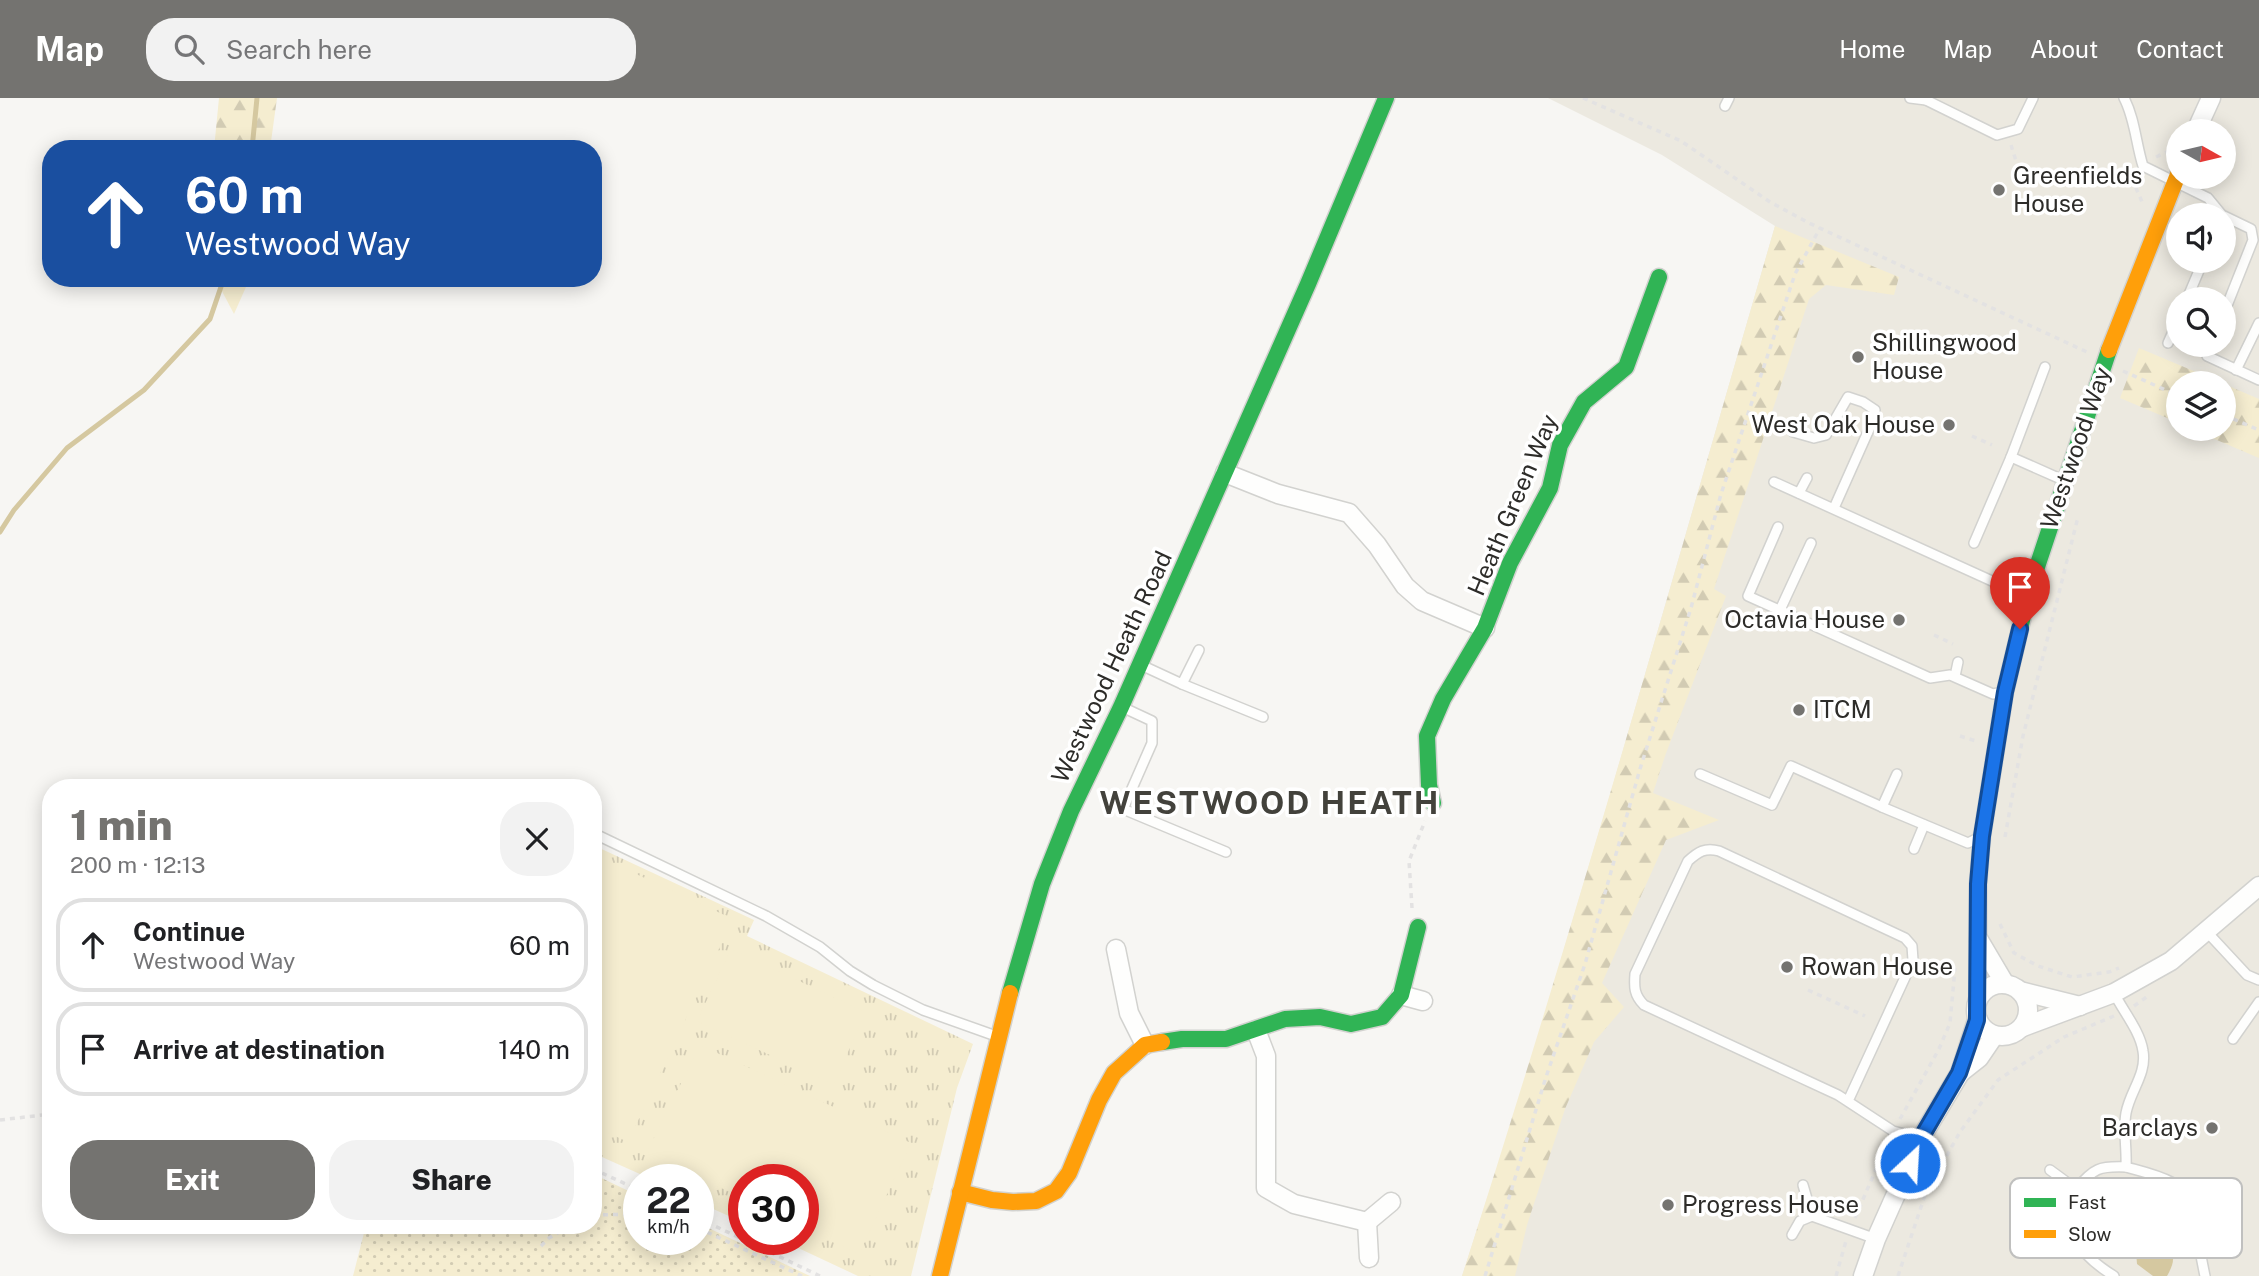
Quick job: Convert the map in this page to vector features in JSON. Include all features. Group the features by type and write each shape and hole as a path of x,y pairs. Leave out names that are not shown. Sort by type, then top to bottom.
{"street":[{"name":"Westwood Heath Road","path":"940,1276 999,1037 1042,884 1071,811 1121,707 1225,473 1386,98"},
{"path":"2201,119 2211,98"},
{"name":"Westwood Way","path":"1978,999 1978,884 1982,836 2005,692 2029,591 2106,359 2171,189"},
{"name":"Heath Green Way","path":"1433,803 1429,786 1427,736 1443,699 1485,628 1510,563 1550,488 1560,445 1584,402 1626,367 1659,277"},
{"path":"1225,473 1278,494 1349,513 1377,545 1405,586 1422,601 1485,628"},
{"path":"2080,1006 2013,988 1990,987 1978,999 1975,1011 1977,1020 1984,1029 1994,1036 2008,1037 2022,1027 2080,1006 2114,993 2171,961 2259,886"},
{"path":"960,1192 1013,1202 1036,1201 1056,1191 1069,1173 1099,1100 1114,1073 1145,1045 1182,1040 1226,1039 1285,1019 1320,1017 1352,1024 1382,1017 1401,995 1418,927"},
{"name":"Westwood Way","path":"1979,940 2013,988"},
{"path":"1116,949 1129,1013 1145,1045"},
{"path":"2013,988 2026,999 2028,1012 2022,1027"},
{"path":"1401,995 1423,1001"},
{"path":"1863,1276 1875,1239 1921,1138 1959,1073 1977,1020"},
{"path":"1256,1030 1266,1056 1266,1188 1294,1204 1367,1222"},
{"path":"1959,1073 1979,1058 1994,1036"},
{"path":"1367,1222 1391,1202"},
{"path":"1367,1222 1369,1258"}],"lane":[{"path":"1910,98 1926,99 1997,135 2018,128 2033,98"},
{"path":"2124,98 2129,107 2143,166 2166,174"},
{"path":"2194,189 2212,203"},
{"path":"2234,287 2253,240 2251,229 2236,222"},
{"path":"2236,370 2259,323"},
{"path":"2209,357 2259,380"},
{"path":"1974,543 2011,457 2045,367"},
{"path":"1793,432 1814,438 1826,435 1847,397 1853,397 1875,410 1834,508"},
{"path":"2011,457 2064,481"},
{"path":"1799,493 1807,478"},
{"path":"1774,482 2014,591 2029,591"},
{"path":"1777,527 1748,596 1930,678 1955,676 1993,694 2005,692"},
{"path":"1780,610 1811,543"},
{"path":"1182,684 1199,650"},
{"path":"1955,676 1958,662"},
{"path":"1139,665 1263,717"},
{"path":"1121,707 1152,721 1152,743 1123,809 1226,852"},
{"path":"1700,774 1772,805 1791,766 1968,842 1982,836"},
{"path":"1882,807 1897,775"},
{"path":"1913,849 1924,825"},
{"path":"602,837 766,916 820,947 850,971 886,992 952,1022 999,1037"},
{"path":"1848,1101 1913,960 1912,946 1905,938 1719,851 1705,849 1688,861 1635,974 1634,990 1637,998 1644,1005 1848,1101 1893,1131 1921,1138"},
{"path":"2207,932 2247,975 2259,980"},
{"path":"2114,993 2143,1048 2144,1063 2129,1099 2125,1117 2126,1167"},
{"path":"2233,1040 2259,1002"},
{"path":"2086,1178 2099,1168 2126,1167 2161,1178"},
{"path":"2050,1170 2061,1178"},
{"path":"1803,1185 1812,1216"},
{"path":"1792,1236 1800,1221 1812,1216 1875,1239"},
{"path":"2089,1258 2114,1276"},
{"path":"2202,1258 2205,1276"}],"path":[{"path":"1583,98 1681,141 1770,202 1820,228 2106,359"},
{"path":"2008,133 2021,177"},
{"path":"1485,1276 1546,1077 1586,964 1640,769 1691,608 1721,494 1795,274 1820,228"},
{"path":"2117,378 2120,369 2166,390"},
{"path":"2236,420 2259,430"},
{"path":"1972,436 1992,445"},
{"path":"2004,841 2024,736 2078,515"},
{"path":"1934,635 1953,644"},
{"path":"1961,736 1981,743"},
{"path":"1418,927 1413,914 1409,861 1433,803"},
{"path":"1998,919 2014,953 2038,966 2072,977 2109,972 2127,965"},
{"path":"1808,990 1865,1016"},
{"path":"1898,1276 1925,1195 1960,1132 1998,1080 2064,1037 2123,1012 2151,994"},
{"path":"0,1120 42,1115"},
{"path":"602,1173 623,1183"},
{"path":"602,1214 623,1214"},
{"path":"714,1226 820,1276"},
{"path":"541,1246 556,1234"},
{"path":"714,1235 802,1276"}],"shaded area":[{"path":"1548,98 2259,98 2259,1276 1462,1276 1520,1097 1775,226 1662,155"},
{"path":"2136,1258 2173,1258 2167,1276 2153,1276 2137,1264"}],"green space":[{"path":"219,98 277,98 271,140 215,140"},
{"path":"1775,226 1899,277 1894,295 1826,285 1809,299 1714,589 1726,596 1653,793 1719,820 1666,840 1602,983 1624,1007 1594,1042 1565,1109 1527,1225 1515,1276 1462,1276 1583,883"},
{"path":"220,287 246,287 234,314"},
{"path":"2139,348 2194,371 2166,371 2166,417 2120,398"},
{"path":"2236,389 2259,399 2259,458 2219,441 2236,441"},
{"path":"602,849 754,920 747,936 973,1044 957,1088 911,1276 858,1276 813,1255 819,1255 819,1164 728,1164 728,1216 714,1209 714,1164 623,1164 623,1166 602,1157"},
{"path":"602,858 733,919 628,1142 602,1130"},
{"path":"731,949 865,1012 834,1085 697,1021"},
{"path":"700,1045 911,1143 859,1254 819,1235 819,1164 728,1164 728,1191 714,1184 714,1164 672,1164 647,1152"},
{"path":"602,1178 623,1188 623,1255 714,1255 714,1231 728,1237 728,1255 766,1255 810,1276 353,1276 364,1234 602,1234"}],"waterway":[{"path":"253,140 257,98"},
{"path":"0,532 14,510 67,448 144,390 210,319 221,287"}],"traffic: fast":[{"path":"1010,993 1042,884 1071,811 1121,707 1308,284 1386,98"},
{"path":"1433,803 1429,785 1427,736 1443,699 1485,628 1510,563 1550,488 1560,445 1584,402 1626,367 1659,277"},
{"path":"1978,999 1978,884 1982,836 2005,692 2029,591 2109,350"},
{"path":"1162,1042 1226,1039 1285,1019 1320,1017 1351,1024 1382,1017 1401,995 1418,927"}],"traffic: slow":[{"path":"2109,350 2172,189"},
{"path":"940,1276 1010,993"},
{"path":"960,1192 1013,1202 1036,1201 1056,1191 1069,1173 1099,1100 1114,1073 1145,1045 1162,1042"}],"place":[{"name":"Greenfields House","path":"1999,190"},
{"name":"Shillingwood House","path":"1858,357"},
{"name":"West Oak House","path":"1949,425"},
{"name":"Octavia House","path":"1899,620"},
{"name":"ITCM","path":"1799,710"},
{"name":"Rowan House","path":"1787,967"},
{"name":"Barclays","path":"2212,1128"},
{"name":"Progress House","path":"1668,1205"}],"district":[{"name":"WESTWOOD HEATH","path":"1270,803"}],"route":[{"path":"1910,1163 1921,1138 1959,1073 1977,1020 1978,884 1982,836 2005,692 2020,629"}]}
